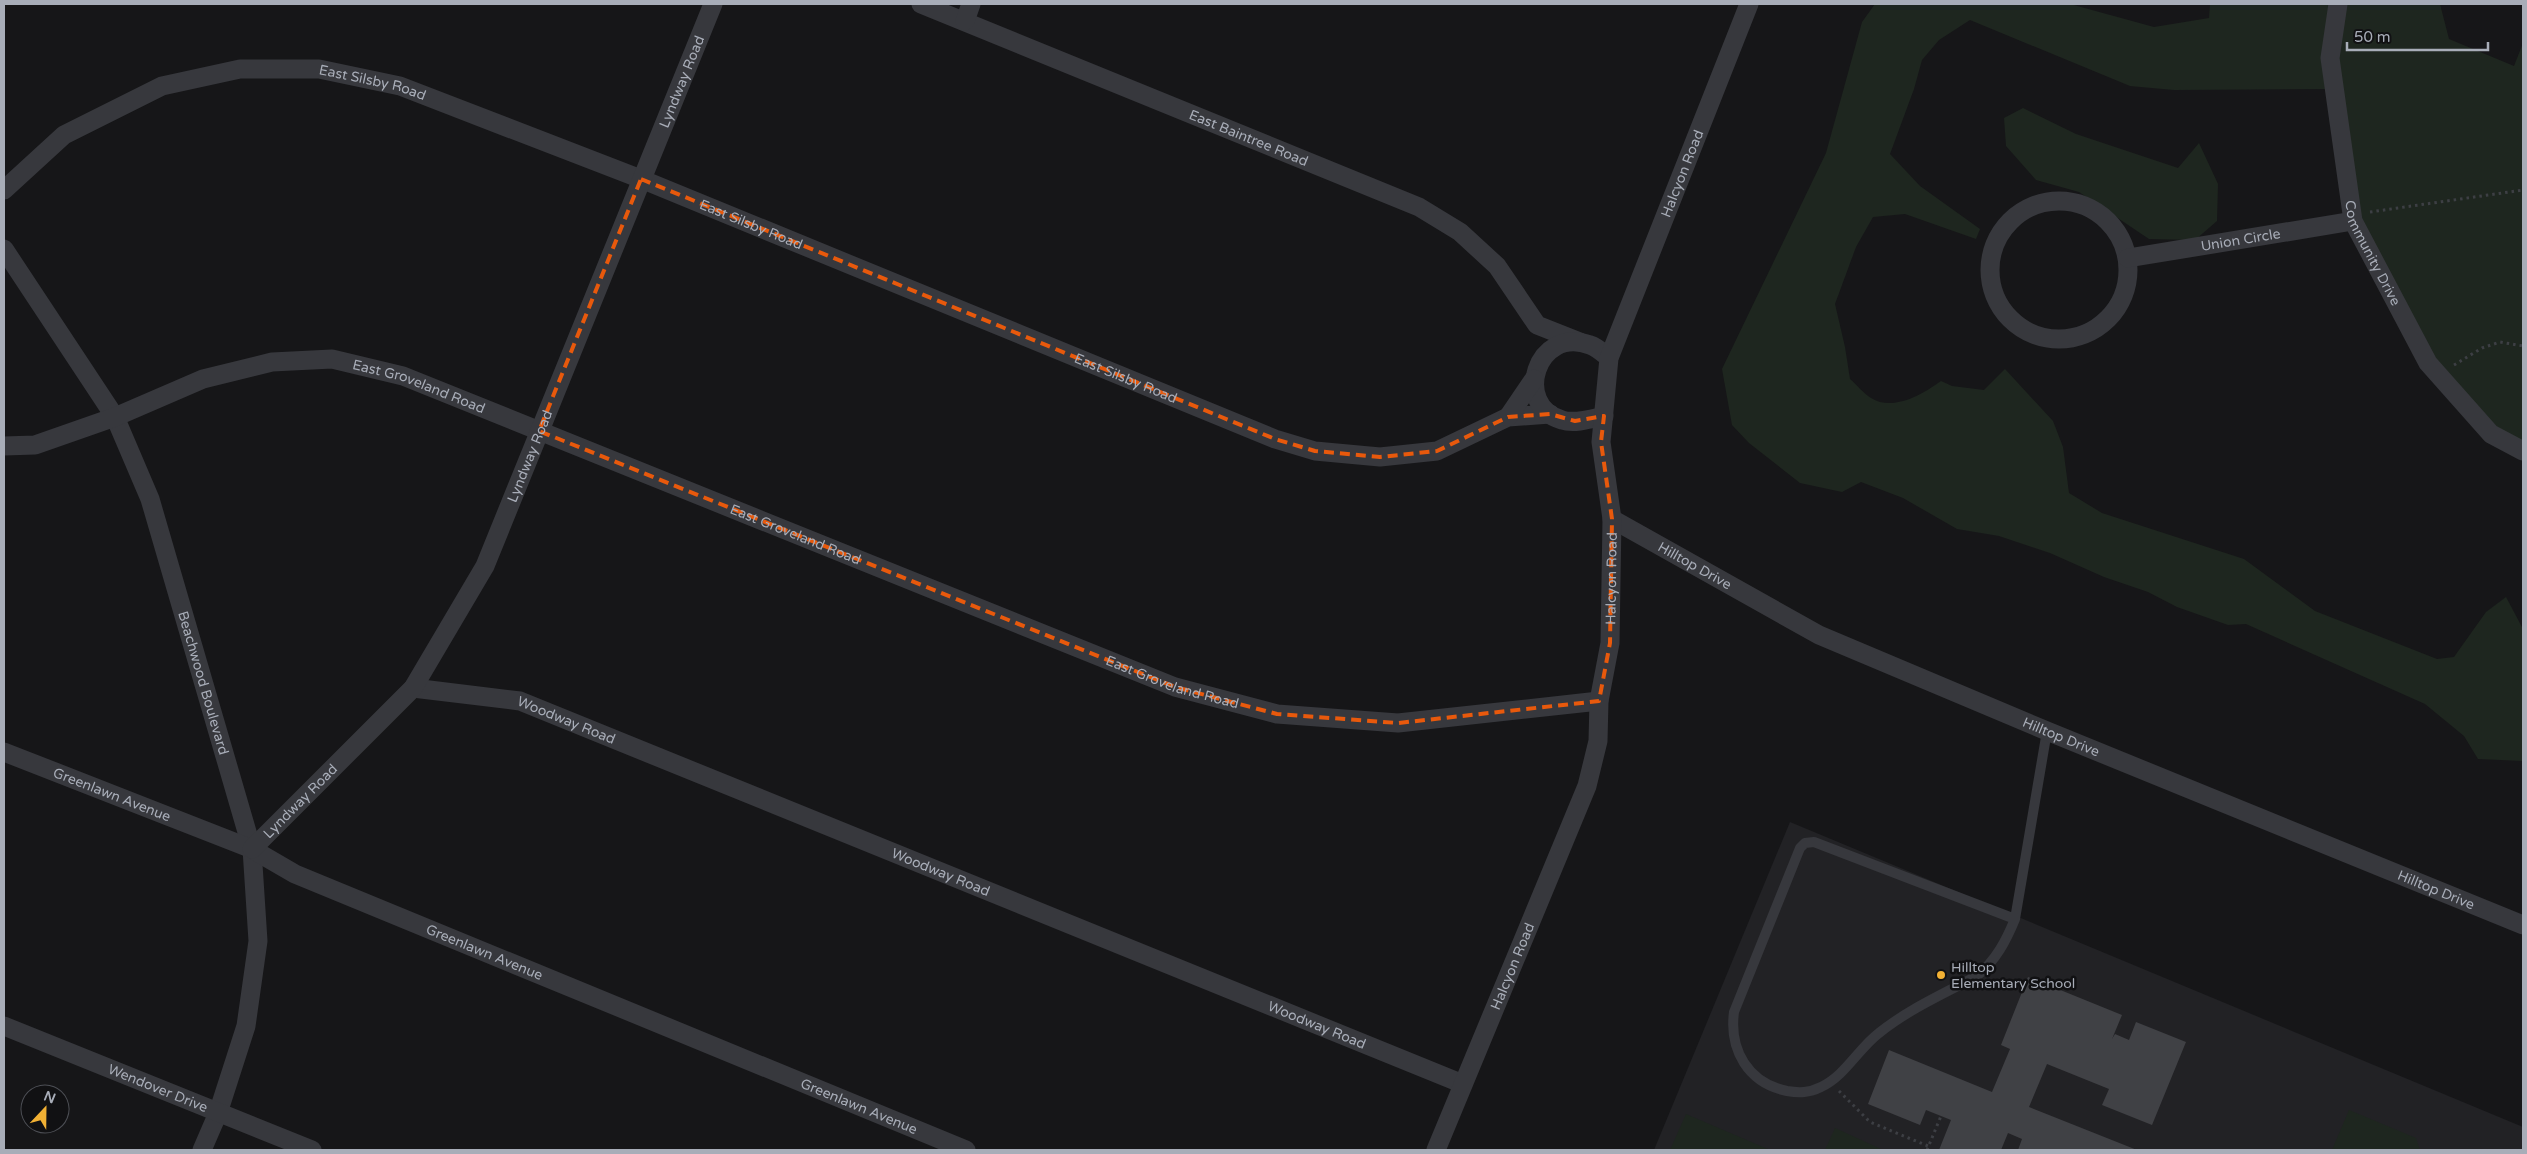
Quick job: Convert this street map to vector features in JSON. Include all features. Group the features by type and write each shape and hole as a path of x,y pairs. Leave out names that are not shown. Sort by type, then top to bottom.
{"street":[{"name":"Lyndway Road","path":"252,849 412,688 484,566 713,4"},
{"name":"East Baintree Road","path":"921,4 968,12 1419,207 1460,232 1497,266 1537,325"},
{"name":"Halcyon Road","path":"1436,1150 1587,786 1598,741 1599,701 1610,643 1612,518 1601,442 1609,358 1749,4"},
{"name":"Community Drive","path":"2338,4 2330,58 2353,218 2428,363 2491,434 2523,452"},
{"name":"East Silsby Road","path":"4,190 64,135 162,86 240,69 319,69 400,86 641,179 1275,440 1315,451 1380,457 1437,451 1508,417 1550,414"},
{"path":"2064,200 2086,206 2104,217 2119,235 2128,258 2126,290 2111,316 2096,328 2074,337 2048,338 2022,329 2012,321 1998,304 1989,277 1990,260 1995,241 2006,223 2026,208 2045,201 2064,200"},
{"name":"Union Circle","path":"2128,258 2353,218"},
{"name":"Beachwood Boulevard","path":"4,249 115,417 150,499 252,849 258,941 246,1026 218,1113 202,1150"},
{"path":"1604,416 1588,420 1562,420 1550,414 1538,399 1536,373 1537,325 1593,346 1609,358"},
{"path":"1508,417 1536,373 1544,355 1554,346 1567,342 1580,342"},
{"name":"East Groveland Road","path":"4,446 36,445 115,417 203,379 272,362 332,359 403,376 1175,687 1277,714 1398,723 1599,701"},
{"name":"Hilltop Drive","path":"1612,518 1819,634 2047,731 2523,925"},
{"name":"Woodway Road","path":"412,688 520,701 1463,1084"},
{"name":"Greenlawn Avenue","path":"4,752 252,849 295,874 966,1150"},
{"name":"Wendover Drive","path":"4,1026 312,1150"}],"lane":[{"path":"2015,919 1814,842 1802,845 1734,1012 1734,1042 1748,1070 1767,1085 1799,1093 1813,1090 1830,1082 1871,1039 1907,1012 1977,976 1987,968 2008,936 2015,919 2047,731"}],"path":[{"path":"2353,218 2523,190"},
{"path":"2438,375 2482,348 2500,342 2523,346"},
{"path":"1830,1082 1870,1122 1928,1148 1941,1116"}],"highlighted area":[{"path":"641,179 1275,439 1315,451 1380,457 1437,451 1508,417 1550,414 1575,421 1604,416 1601,442 1612,519 1610,643 1599,701 1398,723 1277,714 1175,687 539,431"}],"shaded area":[{"path":"1875,4 2070,4 2154,27 2209,18 2210,4 2440,4 2449,39 2514,66 2523,43 2523,451 2428,363 2353,221 2334,89 2174,90 2130,86 1970,20 1939,40 1922,60 1914,89 1890,154 1920,186 1980,229 1976,239 1905,214 1873,217 1856,247 1835,304 1850,379 1871,398 1889,403 1908,400 1941,381 1952,386 1984,390 2005,369 2053,421 2063,447 2069,493 2102,513 2244,559 2315,611 2437,659 2454,657 2486,612 2506,597 2523,629 2523,761 2478,759 2464,736 2425,704 2246,624 2228,625 2177,607 2148,592 2104,577 2050,553 1999,536 1957,529 1903,498 1861,482 1842,492 1800,483 1749,443 1732,425 1722,369 1826,153 1862,22"},
{"path":"2023,108 2076,134 2178,168 2199,143 2218,184 2217,221 2195,240 2149,239 2079,192 2036,180 2006,146 2004,118"},
{"name":"Hilltop Elementary School","path":"1790,822 2523,1127 2523,1150 1654,1150"},
{"path":"2349,1110 2416,1138 2420,1150 2332,1150"},
{"path":"1686,1114 1770,1150 1670,1150"},
{"path":"1835,1128 1883,1150 1825,1150"}],"building":[{"path":"2028,977 2122,1015 2112,1039 2115,1034 2129,1040 2136,1022 2186,1042 2152,1125 2102,1105 2109,1089 2047,1064 2029,1107 2137,1150 2018,1150 2022,1139 2008,1133 2001,1150 1939,1150 1951,1120 1926,1110 1920,1125 1868,1104 1889,1050 1992,1092 2010,1049 2001,1045"}],"place":[{"name":"Hilltop Elementary School","path":"1941,975"}]}
